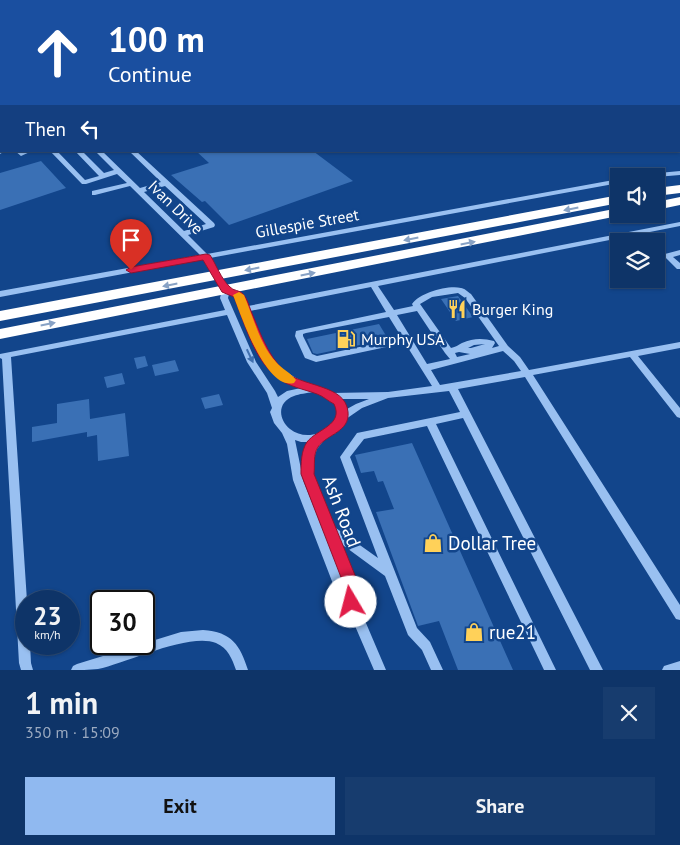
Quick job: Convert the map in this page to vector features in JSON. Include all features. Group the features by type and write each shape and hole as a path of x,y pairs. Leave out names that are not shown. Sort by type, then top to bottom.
{"highway":[{"path":"665,191 680,189"},
{"path":"0,316 610,201"},
{"path":"665,204 680,202"},
{"path":"0,334 610,214"}],"street":[{"path":"54,152 84,183 118,171"},
{"path":"79,152 103,176"},
{"name":"Ivan Drive","path":"99,152 206,257 226,290"},
{"path":"133,152 211,225 184,234"},
{"path":"665,174 680,173"},
{"path":"139,192 166,183"},
{"name":"Gillespie Street","path":"0,294 610,183"},
{"path":"95,193 131,184"},
{"path":"245,309 680,224"},
{"path":"680,252 668,256 680,267"},
{"path":"373,284 438,388"},
{"path":"332,396 342,409 342,417 338,425 331,431 321,436 309,438 297,437 279,427 275,419 276,407 272,393 252,362 224,298 226,290 239,295 263,352 282,376 332,396 388,395 452,387 680,345"},
{"path":"448,351 459,349 471,351 488,347 492,340 457,290"},
{"path":"455,360 416,304 418,300 457,290 468,296 505,348 517,359 527,373 680,615"},
{"path":"408,339 316,359 308,356 299,339 299,333 419,308"},
{"path":"27,670 4,398 3,356 230,312"},
{"path":"425,368 505,348"},
{"path":"632,354 680,415"},
{"path":"452,387 597,670"},
{"path":"276,407 284,397 292,392 313,389"},
{"path":"342,417 359,406 388,395"},
{"path":"437,670 426,646 412,631 345,458 361,436 466,414"},
{"path":"430,422 550,670"},
{"name":"Ash Road","path":"287,433 293,444 298,480 341,589 351,602 380,670"},
{"name":"Ash Road","path":"321,436 308,454 308,474 351,585 351,602"},
{"path":"329,529 390,573"},
{"path":"77,670 182,638 211,635 226,640 235,650 242,670"},
{"path":"668,670 680,667"}],"building":[{"path":"197,152 314,152 353,181 229,225 205,201 202,202 171,175 209,163"},
{"path":"41,161 66,188 0,210 0,173"},
{"name":"Burger King","path":"458,296 473,317 456,321 441,299"},
{"name":"Murphy USA","path":"379,324 388,339 317,354 313,353 307,339"},
{"path":"145,356 148,366 137,369 134,358"},
{"path":"175,360 179,371 155,376 152,365"},
{"path":"122,373 125,384 107,388 104,377"},
{"path":"219,394 223,405 205,409 201,398"},
{"path":"89,399 90,419 125,413 129,456 98,461 97,435 87,437 87,432 32,442 32,427 57,423 57,404"},
{"path":"412,443 513,670 458,670 439,621 418,626 376,512 394,509 383,481 378,482 374,471 361,473 355,455"}],"slow traffic":[{"path":"239,295 263,352 282,376 290,380"}],"place":[{"name":"Burger King","path":"457,309"},
{"name":"Murphy USA","path":"346,339"},
{"name":"Dollar Tree","path":"433,543"},
{"name":"rue21","path":"474,632"}],"route":[{"path":"131,270 206,257 226,290 239,295 263,352 271,364 282,376 297,384 323,391 338,402 342,409 342,417 338,425 321,436 312,446 308,454 308,474 310,484 351,585 351,602"}]}
